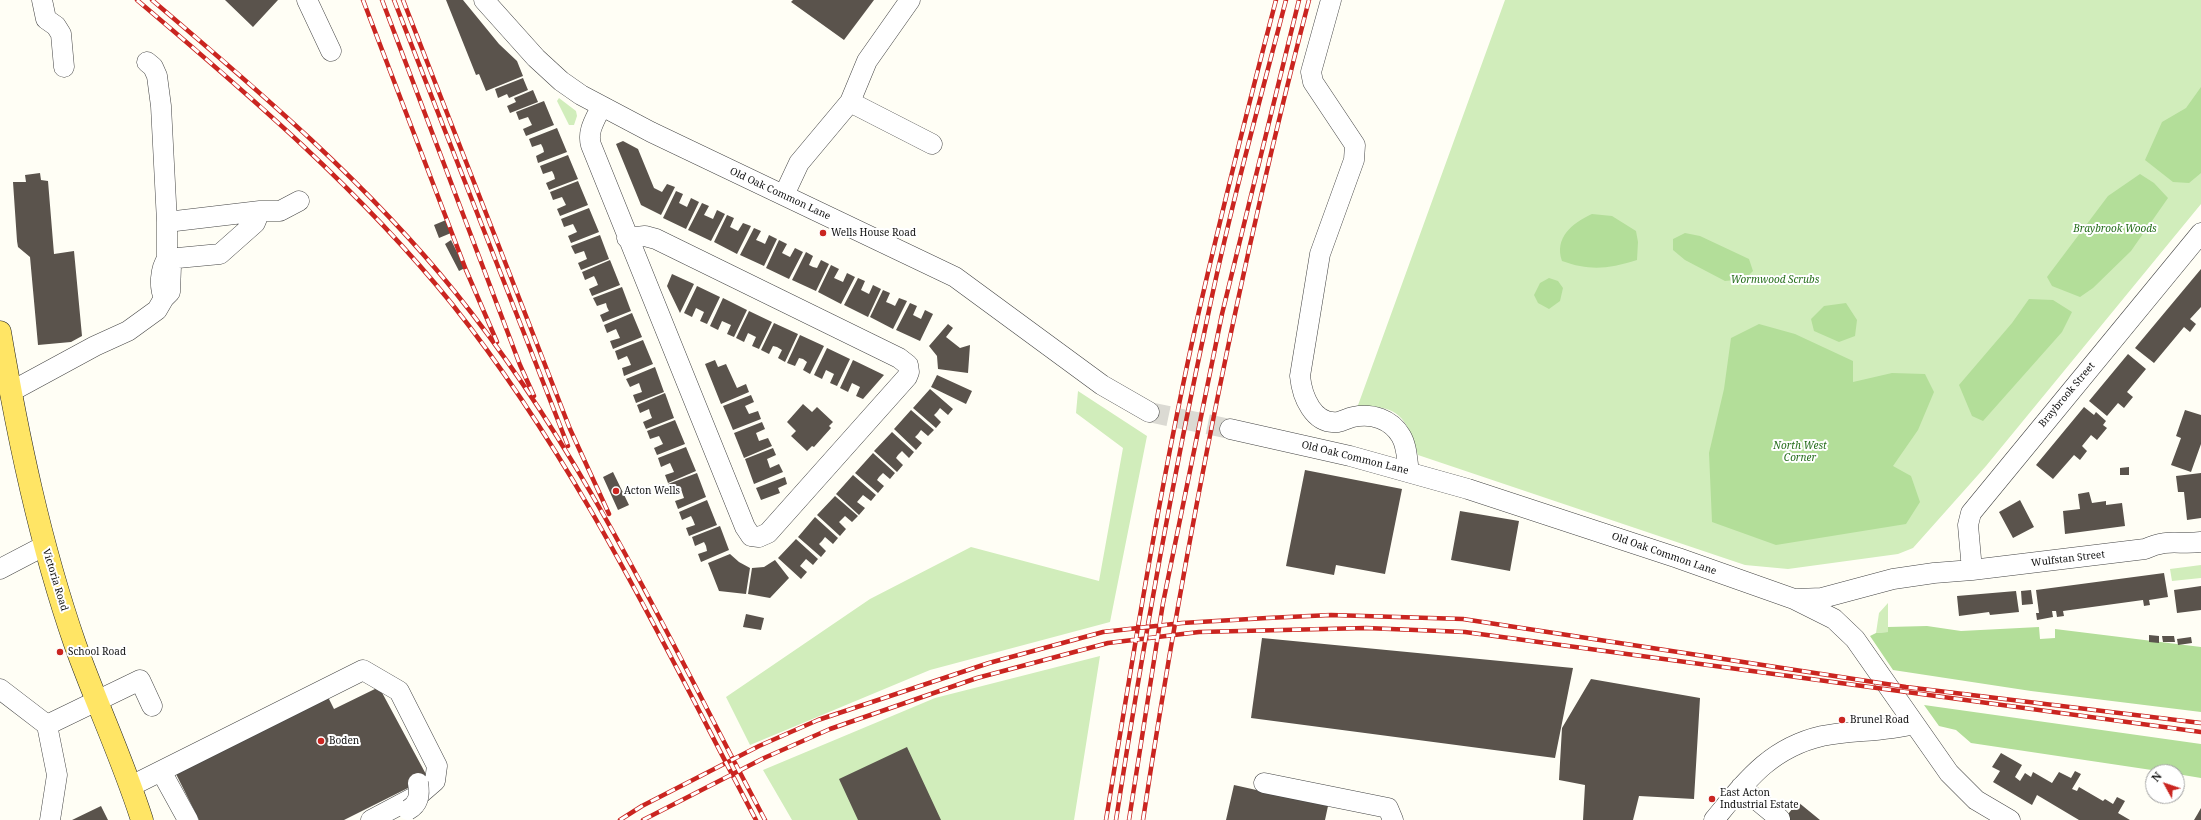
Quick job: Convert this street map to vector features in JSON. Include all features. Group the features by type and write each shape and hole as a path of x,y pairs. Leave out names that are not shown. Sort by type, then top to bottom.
{"main road":[{"name":"Victoria Road","path":"0,332 44,546 96,701 131,786 142,820"}],"street":[{"path":"42,0 46,19 56,26 61,34 64,67"},
{"path":"307,0 331,51"},
{"name":"Old Oak Common Lane","path":"484,0 517,39 561,81 601,107 955,277 1102,385 1149,412"},
{"path":"784,195 799,163 850,102 867,61 910,0"},
{"path":"1331,0 1311,72 1313,82 1355,145 1354,160 1320,254 1300,376 1301,391 1309,405 1317,414 1326,420 1338,422 1355,417 1374,416 1384,420 1394,427 1401,437 1405,447 1409,472"},
{"path":"12,391 95,346 128,331 157,310 164,298 161,292 162,266 166,258 167,222 157,76 153,67 147,62"},
{"path":"850,102 932,144"},
{"path":"601,107 589,137 627,238 744,527 751,536 763,536 768,533 907,376 909,372 908,365 899,358 656,239 646,236 627,238"},
{"path":"167,222 260,211 280,211 299,201"},
{"path":"166,258 220,254 255,223 260,211"},
{"name":"Braybrook Street","path":"1972,570 1968,525 1971,513 2201,233"},
{"name":"Old Oak Common Lane","path":"1230,429 1409,472 1678,558 1794,599 1834,619 1846,628 1855,639 1945,768 1976,800 2010,820"},
{"name":"Wulfstan Street","path":"1794,599 1822,598 1893,579 1905,588 1929,584 1934,573 1972,570 2146,549 2154,544 2176,541 2186,544 2201,542"},
{"path":"0,569 44,546"},
{"path":"131,786 363,670 399,691 436,766 435,781 415,796 389,820"},
{"path":"48,725 140,680 152,706"},
{"path":"0,689 48,725 57,775 50,820"},
{"path":"1714,820 1741,787 1769,759 1791,746 1823,736 1900,728 1913,724"},
{"path":"161,771 188,820"},
{"path":"1264,784 1388,808 1393,820"},
{"path":"1741,787 1780,818"},
{"path":"371,820 415,796"},
{"path":"1976,800 1986,820"}],"green space":[{"name":"Wormwood Scrubs","path":"1505,0 2201,0 2201,204 1986,466 1913,548 1898,554 1788,569 1745,565 1418,455 1410,432 1399,416 1392,411 1383,408 1357,408"},
{"path":"2201,87 2201,173 2189,183 2173,182 2145,160 2162,122 2186,108"},
{"path":"559,98 576,111 577,116 574,125 569,125 557,101"},
{"name":"Braybrook Woods","path":"2140,174 2154,183 2168,198 2131,251 2093,288 2080,297 2052,286 2047,277 2108,196"},
{"path":"1592,214 1612,216 1636,231 1638,242 1637,260 1599,268 1581,266 1562,261 1560,245 1566,232 1578,222"},
{"path":"1685,233 1700,236 1749,259 1753,271 1745,279 1725,281 1685,260 1673,250 1673,239"},
{"path":"1549,278 1558,281 1563,288 1560,301 1549,309 1538,303 1534,295 1540,283"},
{"path":"2029,299 2053,300 2072,312 2062,332 1983,421 1972,416 1959,385 2012,323"},
{"path":"1846,303 1857,320 1855,336 1839,342 1814,331 1811,319 1824,306"},
{"name":"North West Corner","path":"1759,324 1795,334 1853,361 1853,382 1892,373 1925,374 1934,392 1918,430 1893,466 1911,476 1920,502 1906,524 1776,545 1712,522 1709,453 1724,389 1731,338"},
{"path":"1078,391 1147,436 1110,622 930,670 750,745 726,697 870,599 971,547 1099,581 1123,448 1076,413"},
{"path":"2201,565 2201,578 2172,581 2170,569"},
{"path":"1888,603 1888,632 1876,633 1879,613"},
{"path":"1927,626 1961,631 2039,627 2040,639 2055,638 2055,629 2201,647 2201,712 2031,691 1893,670 1870,636 1876,633 1888,632 1888,627"},
{"path":"1100,656 1074,820 792,820 763,770 935,698"},
{"path":"1924,705 2201,744 2201,778 2185,775 2185,764 2145,764 2145,769 1971,743 1956,730 1939,726"}],"building":[{"path":"225,0 278,0 253,27"},
{"path":"446,0 463,0 499,44 517,61 523,76 486,91 479,74 476,75"},
{"path":"793,0 874,0 844,40 791,2"},
{"path":"523,78 528,90 509,98 507,94 498,98 495,89"},
{"path":"533,90 538,102 510,113 507,106 516,102 514,98"},
{"path":"544,101 554,125 526,136 523,129 532,125 528,117 519,120 516,112"},
{"path":"557,128 567,152 538,163 536,156 544,152 543,148 541,144 532,147 529,139"},
{"path":"623,141 638,149 654,188 662,192 667,184 675,187 661,215 641,205 616,144"},
{"path":"568,155 578,179 549,190 546,183 555,179 554,175 552,171 543,174 540,166"},
{"path":"40,173 41,180 48,181 54,254 74,251 82,336 71,342 38,345 30,257 18,247 13,182 26,182 25,175"},
{"path":"578,181 588,205 560,216 557,209 566,205 562,197 553,200 550,192"},
{"path":"676,191 683,194 679,203 687,207 691,198 699,202 686,229 663,218"},
{"path":"702,203 709,206 704,215 713,219 717,210 725,214 711,241 688,230"},
{"path":"589,208 599,232 571,243 568,236 577,232 573,224 564,227 561,219"},
{"path":"727,215 734,218 730,227 738,231 743,223 751,226 737,254 714,242"},
{"path":"446,220 451,233 439,238 434,225"},
{"path":"754,228 761,231 756,240 765,244 769,235 777,239 764,266 740,255"},
{"path":"600,235 609,259 581,270 578,263 587,259 584,251 575,254 571,246"},
{"path":"451,240 465,268 459,271 445,244"},
{"path":"779,240 787,244 782,253 790,257 795,248 803,252 789,279 766,268"},
{"path":"806,252 813,256 809,265 817,268 821,260 829,264 816,291 792,280"},
{"path":"610,260 620,285 592,296 589,289 598,285 596,280 594,276 585,280 582,272"},
{"path":"831,265 839,269 834,278 843,282 847,273 855,277 841,304 818,292"},
{"path":"2201,269 2201,307 2190,319 2196,324 2190,332 2184,327 2154,363 2135,348"},
{"path":"672,274 694,284 680,313 667,286"},
{"path":"858,278 865,281 861,290 869,294 873,285 881,289 868,317 844,305"},
{"path":"697,286 720,297 707,324 700,321 704,312 696,308 692,317 684,313"},
{"path":"622,287 631,311 603,322 600,315 609,311 606,303 597,306 593,298"},
{"path":"883,290 890,293 886,302 895,306 899,298 907,301 893,329 870,317"},
{"path":"723,298 747,310 734,337 727,334 731,325 722,321 718,330 710,326"},
{"path":"910,303 917,306 913,315 921,319 925,310 933,314 920,341 896,330"},
{"path":"749,311 772,322 759,349 752,346 756,337 748,333 744,342 736,338"},
{"path":"632,313 642,337 613,349 610,341 620,338 616,329 607,333 604,325"},
{"path":"774,323 798,334 785,362 778,358 782,350 777,347 773,346 769,354 761,350"},
{"path":"948,324 953,328 946,337 960,348 970,345 968,373 938,369 937,356 929,346"},
{"path":"800,335 824,346 810,374 803,370 807,362 803,359 799,358 795,366 787,363"},
{"path":"643,340 653,364 624,376 622,368 631,365 627,356 618,360 615,351"},
{"path":"827,348 850,359 837,386 830,383 834,374 826,370 822,379 814,375"},
{"path":"2128,354 2146,369 2127,392 2133,397 2124,408 2118,403 2107,416 2089,401"},
{"path":"715,360 718,367 726,364 737,388 746,384 749,392 721,404 705,364"},
{"path":"853,360 884,375 863,399 856,396 860,387 852,383 848,392 840,388"},
{"path":"655,367 664,392 636,403 633,395 642,392 639,383 630,387 626,379"},
{"path":"937,375 972,391 966,404 931,387"},
{"path":"930,389 953,409 948,415 940,408 934,415 941,422 936,428 913,408"},
{"path":"665,393 674,418 646,429 643,422 652,418 649,409 640,413 637,405"},
{"path":"751,395 754,402 745,406 749,414 758,411 761,419 733,430 723,406"},
{"path":"803,404 812,412 817,407 833,422 829,426 831,428 814,447 812,446 807,451 791,436 796,431 787,422"},
{"path":"2084,407 2094,415 2096,412 2106,421 2103,425 2107,428 2097,440 2091,435 2082,446 2087,451 2080,460 2074,455 2053,479 2036,465"},
{"path":"911,410 934,430 928,436 921,430 915,437 922,443 916,450 894,429"},
{"path":"2185,410 2201,415 2201,444 2191,472 2171,465 2181,438 2176,436"},
{"path":"675,420 685,444 657,455 654,448 663,444 659,436 650,439 647,431"},
{"path":"762,422 765,429 756,433 759,441 768,438 772,446 744,458 734,433"},
{"path":"892,432 914,452 909,458 902,451 898,455 896,458 903,465 897,472 874,451"},
{"path":"686,447 696,471 668,483 665,475 674,472 670,463 661,467 658,458"},
{"path":"773,448 776,455 767,459 770,468 779,464 783,472 754,484 745,459"},
{"path":"873,453 895,473 890,479 883,473 879,477 877,480 884,486 878,493 855,473"},
{"path":"2129,467 2129,475 2120,475 2120,468"},
{"path":"1305,470 1402,489 1385,574 1336,565 1334,575 1286,566"},
{"name":"Acton Wells","path":"613,472 629,505 618,510 603,477"},
{"path":"697,473 706,497 678,509 675,501 684,498 681,489 672,493 668,484"},
{"path":"2201,473 2201,518 2187,520 2184,492 2178,492 2176,476"},
{"path":"853,475 876,495 871,501 863,495 857,502 865,508 859,515 836,494"},
{"path":"785,477 787,484 778,488 780,493 761,500 756,488"},
{"path":"2089,492 2092,503 2106,501 2106,505 2122,503 2125,526 2065,534 2063,511 2080,509 2078,494"},
{"path":"835,496 858,516 852,522 845,516 839,522 846,529 840,536 817,515"},
{"path":"707,500 717,525 689,536 686,528 695,525 693,520 691,516 682,520 679,512"},
{"path":"2020,500 2034,527 2013,538 1999,512"},
{"path":"1460,511 1519,521 1510,571 1451,560"},
{"path":"815,517 838,538 833,544 825,537 819,544 826,551 821,557 798,537"},
{"path":"720,526 729,550 701,562 698,554 707,551 706,546 704,542 695,546 692,537"},
{"path":"796,539 818,559 813,565 806,559 800,566 807,572 801,579 778,558"},
{"path":"730,554 739,562 750,568 746,594 719,591 708,563"},
{"path":"775,560 789,578 770,598 748,594 752,568 764,567"},
{"path":"2164,573 2168,597 2149,600 2150,605 2144,606 2143,600 2063,611 2064,616 2057,617 2056,611 2052,611 2053,617 2037,620 2036,613 2039,613 2036,590"},
{"path":"2201,586 2201,610 2177,613 2174,590"},
{"path":"2031,590 2033,604 2022,605 2021,591"},
{"path":"2016,591 2019,612 1990,615 1989,612 1959,616 1957,596"},
{"path":"746,614 764,618 761,630 743,627"},
{"path":"2149,635 2159,636 2159,643 2149,642"},
{"path":"2162,636 2174,636 2175,642 2163,642"},
{"path":"2191,637 2192,643 2178,645 2177,639"},
{"path":"1262,638 1573,668 1555,758 1251,718"},
{"path":"1591,679 1700,698 1694,799 1639,796 1633,820 1583,820 1585,785 1559,780 1562,728"},
{"name":"Boden","path":"379,687 428,778 344,820 199,820 175,772 326,693 334,709"},
{"path":"907,747 941,820 858,820 839,779"},
{"path":"2001,753 2022,765 2015,777 2020,781 2025,773 2031,777 2033,772 2052,783 2059,772 2071,778 2075,771 2081,774 2072,789 2077,791 2079,787 2103,801 2105,799 2113,804 2117,797 2125,801 2118,813 2130,820 2079,820 2037,795 2032,805 1993,782 2000,771 1992,767"},
{"path":"1234,785 1328,806 1325,820 1226,820"},
{"path":"1798,802 1820,820 1783,820"},
{"path":"101,806 108,820 72,820"},
{"path":"2201,808 2201,820 2194,820 2197,815"}],"tunnel":[{"path":"1149,412 1230,429"}],"railway":[{"path":"137,0 302,144 380,222 417,262 452,304 497,364 539,426 579,490 652,621 756,820"},
{"path":"152,0 311,139 386,213 455,292 501,353 544,417 622,548 765,820"},
{"path":"363,0 466,270 497,342"},
{"path":"382,0 520,365 534,396"},
{"path":"394,0 568,446"},
{"path":"403,0 570,429 609,514"},
{"path":"1106,820 1160,501 1185,374 1227,194 1276,0"},
{"path":"1116,820 1158,567 1195,378 1217,275 1245,157 1286,0"},
{"path":"1129,820 1163,603 1222,314 1299,0"},
{"path":"1143,820 1177,613 1216,408 1259,203 1309,0"},
{"path":"620,820 642,806 759,746 818,720 989,663 1103,632 1182,623 1331,615 1463,619 1906,687 2201,723"},
{"path":"643,820 764,758 830,729 977,678 1108,643 1199,632 1366,628 1465,632 2201,732"}],"place":[{"name":"Wells House Road","path":"823,233"},
{"name":"Acton Wells","path":"616,491"},
{"name":"School Road","path":"60,652"},
{"name":"Brunel Road","path":"1842,720"},
{"name":"Boden","path":"321,741"},
{"name":"East Acton Industrial Estate","path":"1712,799"}]}
